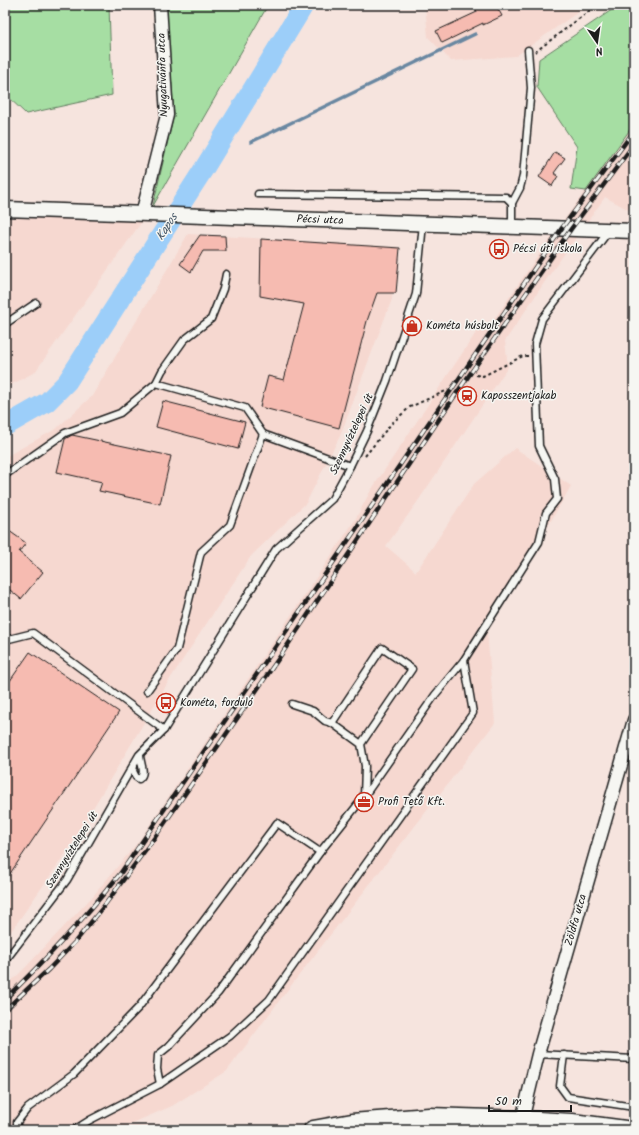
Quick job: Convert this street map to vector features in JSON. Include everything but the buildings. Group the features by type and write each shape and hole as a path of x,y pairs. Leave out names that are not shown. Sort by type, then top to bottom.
{"main road":[{"path":"313,1130 352,1123 429,1117 572,1123 625,1130"}],"street":[{"name":"Nyugativánfa utca","path":"148,214 167,115 160,5"},
{"name":"Pécsi utca","path":"5,209 634,231"},
{"name":"Zöldfa utca","path":"521,1122 538,1054 634,720"}],"lane":[{"path":"512,226 512,203 520,188 523,176 531,88 528,54"},
{"path":"258,194 506,197 512,203"},
{"name":"Szennyvíztelepei út","path":"164,730 276,549 332,499 350,466 367,431 387,381 416,294 423,224"},
{"path":"160,1084 157,1069 158,1056 218,993 320,852 364,798 435,695 464,660 539,542 546,513 557,498 554,479 539,446 535,344 542,320 610,230"},
{"path":"5,475 65,433 120,413 156,383 162,371 184,340 211,319 223,289 226,274"},
{"path":"5,324 36,303"},
{"path":"156,383 245,408 263,434 350,466"},
{"path":"147,691 177,649 201,552 230,525 263,434"},
{"path":"5,640 33,633 164,730 140,755 143,772 139,779 136,777 133,770 134,764"},
{"path":"332,723 382,648 412,669 361,744"},
{"path":"74,1130 90,1120 160,1084 230,1036 269,1000 473,713 464,660"},
{"path":"292,704 313,711 325,721 332,723 361,744 365,766 364,798"},
{"name":"Szennyvíztelepei út","path":"5,961 68,880 140,755"},
{"path":"17,1130 17,1122 28,1108 74,1074 139,1007 277,823 320,852"},
{"path":"538,1054 634,1059"},
{"path":"564,1055 560,1086 568,1097 634,1107"}],"path":[{"path":"528,54 596,5"},
{"path":"476,375 483,376 522,356 535,355"},
{"path":"350,466 368,454 391,424 410,407 448,390"}],"shaded area":[{"path":"425,5 588,5 516,56 451,61 428,37"},
{"path":"634,124 634,153 627,163 634,158 634,211 631,211 605,197 550,274 505,341 508,367 386,546 416,572 474,484 515,448 571,486 487,632 495,723 279,1001 227,1071 172,1106 116,1130 5,1130 5,987 93,896 139,841 355,520 370,492 477,331 488,328 535,260"},
{"path":"8,203 153,206 35,372 5,388 5,232"},
{"path":"188,234 397,247 392,299 340,436 306,503 251,556 170,679 68,850 5,940 5,457 56,429 92,396"}],"green space":[{"path":"5,5 109,5 112,95 26,114 5,94"},
{"path":"166,5 268,5 153,206 174,114"},
{"path":"619,5 634,5 634,124 586,191 571,189 577,147 537,87 539,59"}],"waterway":[{"name":"Kapos","path":"5,426 47,402 67,382 205,167 304,5"},
{"path":"251,142 475,34"}],"railway":[{"path":"5,999 93,907 120,874 562,228 634,131"},
{"path":"5,1010 49,969 75,942 101,910 155,837 281,655 456,394 571,229 634,144"}],"place":[{"name":"Pécsi úti iskola","path":"499,249"},
{"name":"Kométa húsbolt","path":"412,326"},
{"name":"Kaposszentjakab","path":"467,396"},
{"name":"Kométa, forduló","path":"166,703"},
{"name":"Profi Tető Kft.","path":"364,802"}]}
